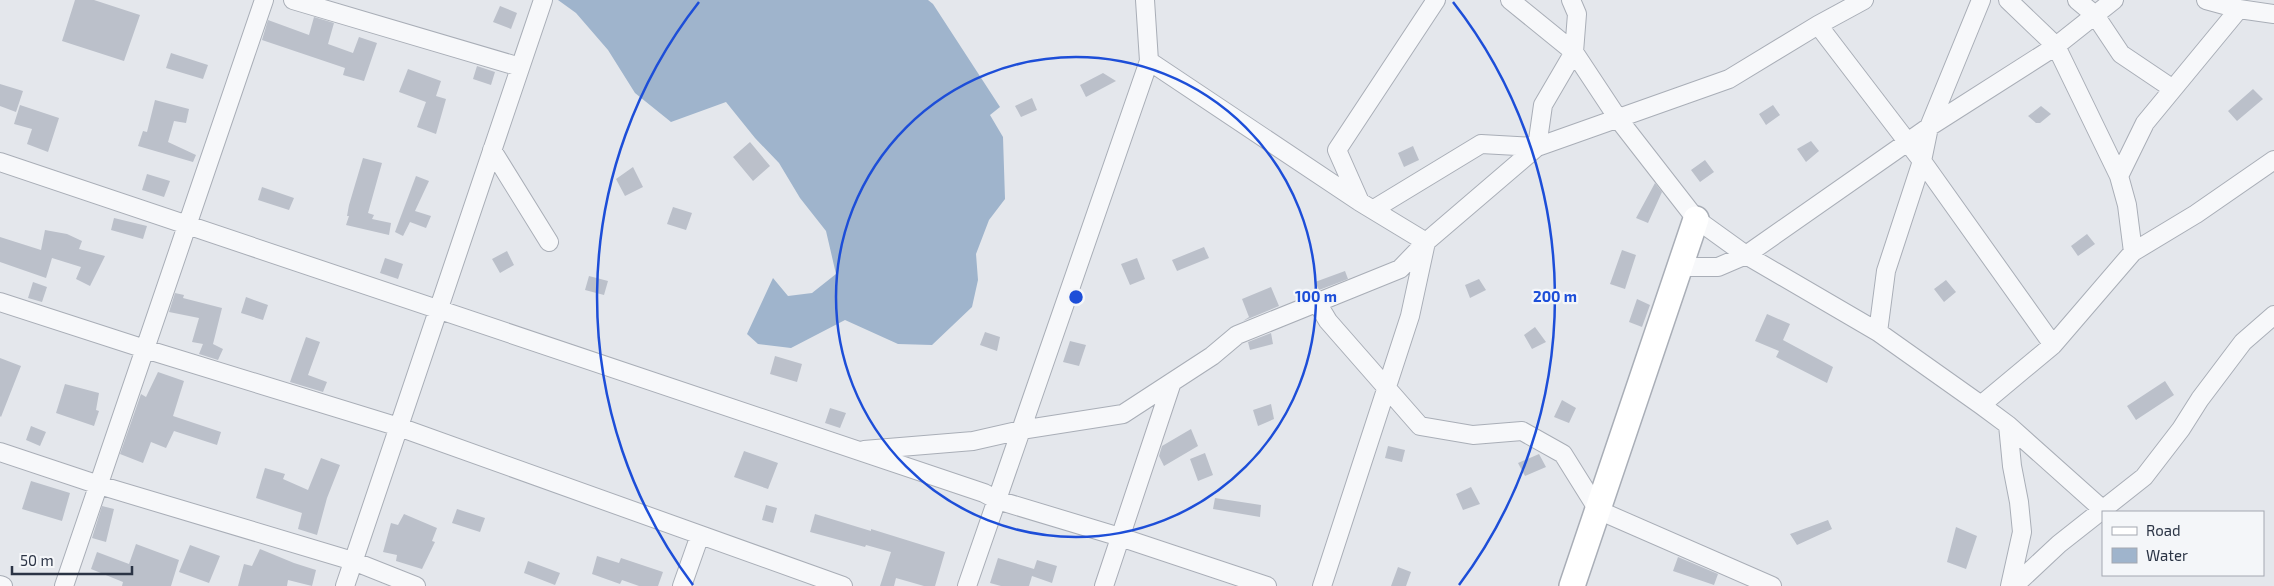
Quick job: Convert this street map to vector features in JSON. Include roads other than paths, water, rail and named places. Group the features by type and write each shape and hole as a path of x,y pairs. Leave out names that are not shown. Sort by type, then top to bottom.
{"street":[{"path":"64,586 264,0"},
{"path":"293,0 520,67"},
{"path":"345,586 542,0"},
{"path":"967,586 1149,61 1146,0"},
{"path":"1367,206 1337,150 1436,0"},
{"path":"1510,0 1574,52 1619,120 1696,219 1746,255 1878,332 1981,405 2008,425 2102,509"},
{"path":"856,450 973,441 1021,430 1122,414 1212,356 1237,334 1400,269 1426,242 1537,147 1544,105 1574,52 1577,14 1571,0"},
{"path":"1367,206 1481,144 1537,147 1619,120 1729,79 1818,25 1864,0"},
{"path":"1878,332 1886,271 1922,161 1929,127 1981,0"},
{"path":"2008,0 2056,46 2119,176 2127,205 2133,252"},
{"path":"2077,0 2095,15 2122,54 2173,89"},
{"path":"1680,266 1718,267 1746,255 1929,127 2056,46 2114,0"},
{"path":"2206,0 2239,9 2274,14"},
{"path":"2119,176 2145,123 2239,9"},
{"path":"1818,25 1922,161 2053,345"},
{"path":"1149,61 1367,206 1426,242"},
{"path":"492,150 549,242"},
{"path":"1981,405 2053,345 2133,252 2196,214 2274,160"},
{"path":"0,162 439,308 984,493 997,500 1120,537 1266,586"},
{"path":"1572,586 1696,219"},
{"path":"1322,586 1410,316 1426,242"},
{"path":"1316,301 1328,321 1420,426 1473,435 1522,431 1563,454 1598,510 1772,586"},
{"path":"0,302 145,350 399,426 843,586"},
{"path":"2014,586 2059,544 2144,477 2181,429 2200,398 2244,342 2274,315"},
{"path":"1104,586 1171,384"},
{"path":"2008,425 2022,532 2010,586"},
{"path":"0,452 99,485 353,561 416,586"},
{"path":"682,586 700,535"}],"water":[{"path":"558,0 928,0 933,4 1000,107 990,115 1003,137 1005,199 989,220 976,254 978,280 972,307 932,345 898,344 845,320 791,348 758,344 747,334 773,278 788,296 812,293 836,274 826,231 800,198 779,163 755,138 726,102 671,122 635,93 608,50 576,13"}]}
